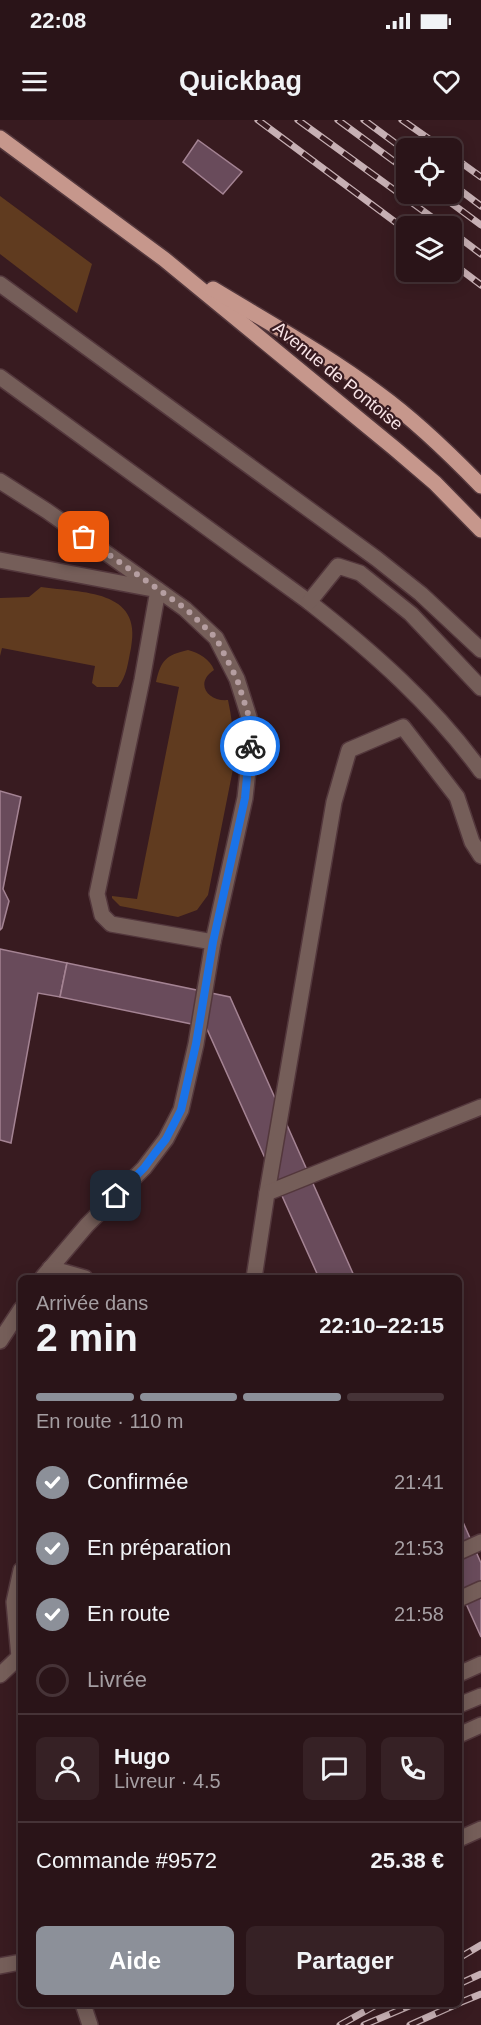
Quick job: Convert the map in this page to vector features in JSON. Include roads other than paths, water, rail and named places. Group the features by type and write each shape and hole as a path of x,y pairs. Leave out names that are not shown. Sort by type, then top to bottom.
{"main road":[{"name":"Avenue de Pontoise","path":"0,138 164,259 419,469 481,530"},
{"name":"Avenue de Pontoise","path":"164,259 364,383 423,430 481,486"}],"lane":[{"path":"0,284 377,560 421,594 481,650"},
{"path":"0,377 354,637 443,722 481,771"},
{"path":"0,481 47,510 186,609 216,638 237,679 249,717 250,752 245,798 213,942 196,1044 181,1110 166,1139 144,1168 87,1225 46,1273"},
{"path":"0,560 158,590"},
{"path":"309,602 338,566 360,573 411,614 481,688"},
{"path":"158,590 142,680 97,894 102,915 111,924 213,942"},
{"path":"254,1275 334,802 349,750 403,727 457,797 472,842 481,856"},
{"path":"267,1193 481,1107"},
{"path":"46,1273 62,1275"},
{"path":"0,1341 18,1314"},
{"path":"462,1551 481,1542"},
{"path":"18,1584 14,1602 18,1639"},
{"path":"462,1598 481,1589"},
{"path":"0,1675 18,1660"},
{"path":"462,1673 481,1664"},
{"path":"462,1705 481,1696"},
{"path":"462,1734 481,1725"},
{"path":"462,1838 481,1829"},
{"path":"0,1966 18,1963"},
{"path":"84,2007 90,2025"}],"railway":[{"path":"258,120 396,223"},
{"path":"298,120 430,216"},
{"path":"338,120 396,163"},
{"path":"364,120 396,144"},
{"path":"402,120 428,138"},
{"path":"462,163 481,177"},
{"path":"462,192 481,206"},
{"path":"453,204 481,225"},
{"path":"462,240 481,254"},
{"path":"462,271 481,285"},
{"path":"462,1956 481,1945"},
{"path":"462,1983 481,1974"},
{"path":"462,2002 481,1994"},
{"path":"340,2025 373,2007"},
{"path":"364,2025 407,2007"},
{"path":"410,2025 450,2007"}]}
